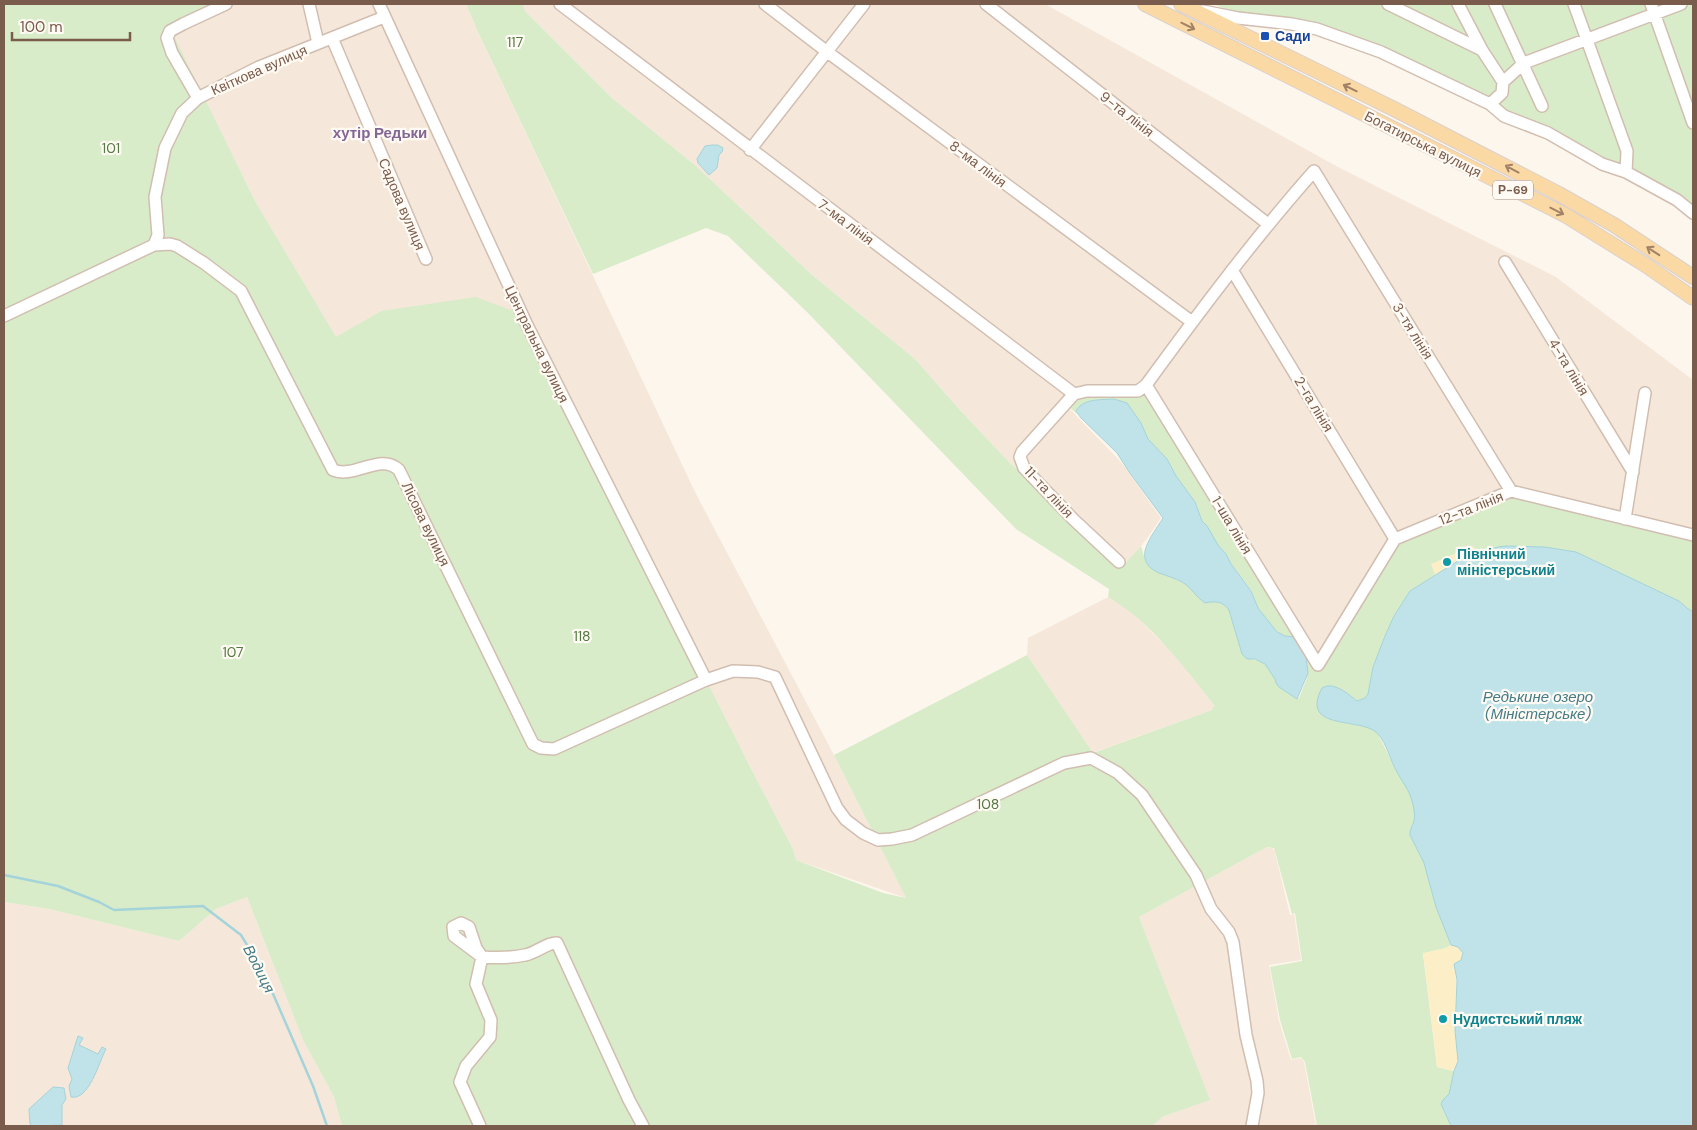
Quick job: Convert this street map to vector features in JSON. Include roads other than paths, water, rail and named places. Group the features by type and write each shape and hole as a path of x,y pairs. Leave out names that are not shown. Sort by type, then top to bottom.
{"main road":[{"name":"Богатирська вулиця","path":"1145,4 1565,215 1647,266 1693,298"},
{"name":"Богатирська вулиця","path":"1186,6 1394,109 1559,194 1614,225 1693,277"}],"street":[{"path":"198,98 172,53 167,38 170,31 176,27 226,4"},
{"path":"309,4 318,43"},
{"name":"Центральна вулиця","path":"379,4 527,325 706,680"},
{"name":"7-ма лінія","path":"560,4 1074,394"},
{"name":"8-ма лінія","path":"765,4 1192,322"},
{"path":"750,150 864,4"},
{"name":"9-та лінія","path":"986,4 1268,224"},
{"path":"1388,4 1482,50"},
{"path":"1458,4 1482,50 1503,82 1502,93 1490,104"},
{"path":"1495,4 1524,63 1542,106"},
{"path":"1574,4 1627,151 1626,172"},
{"path":"1503,82 1524,63 1586,39 1653,9 1682,4"},
{"path":"1186,6 1238,18 1292,24 1317,29 1381,52 1490,104 1504,116 1548,133 1602,164 1626,172 1677,200 1693,213"},
{"path":"1653,9 1693,123"},
{"name":"Квіткова вулиця","path":"154,245 158,235 155,197 165,148 182,113 198,98 259,67 384,17"},
{"name":"Садова вулиця","path":"332,38 426,259"},
{"name":"3-тя лінія","path":"1268,224 1314,171 1511,491"},
{"path":"1074,394 1087,391 1138,391 1146,385 1268,224"},
{"name":"Лісова вулиця","path":"154,245 170,244 177,246 204,262 241,291 333,470 344,472 381,464 395,466 399,470 533,744 541,748 554,749 706,680"},
{"path":"4,316 154,245"},
{"name":"4-та лінія","path":"1505,262 1633,472"},
{"name":"2-га лінія","path":"1232,270 1395,539"},
{"name":"1-ша лінія","path":"1146,385 1318,665 1395,539"},
{"path":"1625,519 1645,392"},
{"name":"11-та лінія","path":"1074,394 1022,452 1020,457 1024,468 1073,519 1120,562"},
{"name":"12-та лінія","path":"1395,539 1511,491 1693,535"},
{"path":"706,680 733,671 758,672 775,677 837,808 846,820 863,833 878,840 912,835 1064,763 1090,758 1118,773 1147,802 1196,875 1211,909 1224,924 1233,942 1246,1035 1258,1093 1252,1126"},
{"path":"480,1126 460,1082 466,1066 490,1037 491,1020 476,984 482,957 496,958 525,955 539,951 551,943 558,942 642,1126"}],"water":[{"path":"718,145 723,148 719,155 717,168 709,175 698,163 697,159 705,146"},
{"path":"1114,399 1127,403 1141,423 1148,439 1167,459 1176,476 1195,502 1202,521 1251,591 1258,608 1277,632 1285,636 1296,637 1306,656 1308,673 1297,699 1279,687 1265,664 1255,659 1247,659 1242,654 1227,607 1218,602 1205,603 1185,584 1150,568 1146,561 1146,547 1163,518 1117,453 1076,411 1088,402"},
{"name":"Редькине озеро (Міністерське)","path":"1506,546 1545,547 1576,552 1679,601 1693,612 1693,1126 1451,1126 1441,1104 1449,1094 1458,1061 1455,1031 1457,980 1454,964 1461,960 1463,953 1458,947 1451,945 1436,907 1424,863 1410,835 1415,814 1413,804 1384,742 1378,734 1370,729 1325,717 1319,711 1317,702 1322,688 1327,686 1341,689 1357,701 1365,698 1368,694 1373,667 1385,636 1394,616 1410,591 1461,559"},
{"path":"78,1036 83,1038 79,1045 98,1054 102,1047 106,1049 88,1087 77,1097 71,1097 69,1086 72,1079 68,1068"},
{"path":"53,1087 64,1088 66,1099 62,1105 62,1125 32,1126 30,1124 29,1109"}],"waterway":[{"name":"Водиця","path":"4,875 58,886 114,910 203,906 241,935 264,973 313,1086 327,1126"}],"place":[{"name":"Сади","path":"1265,36"},
{"name":"Північний міністерський","path":"1447,562"},
{"name":"Нудистський пляж","path":"1443,1019"}],"district":[{"name":"хутір Редьки","path":"380,133"}],"park label":[{"name":"117","path":"515,42"},
{"name":"101","path":"111,148"},
{"name":"118","path":"582,636"},
{"name":"107","path":"233,652"},
{"name":"108","path":"988,804"}]}
